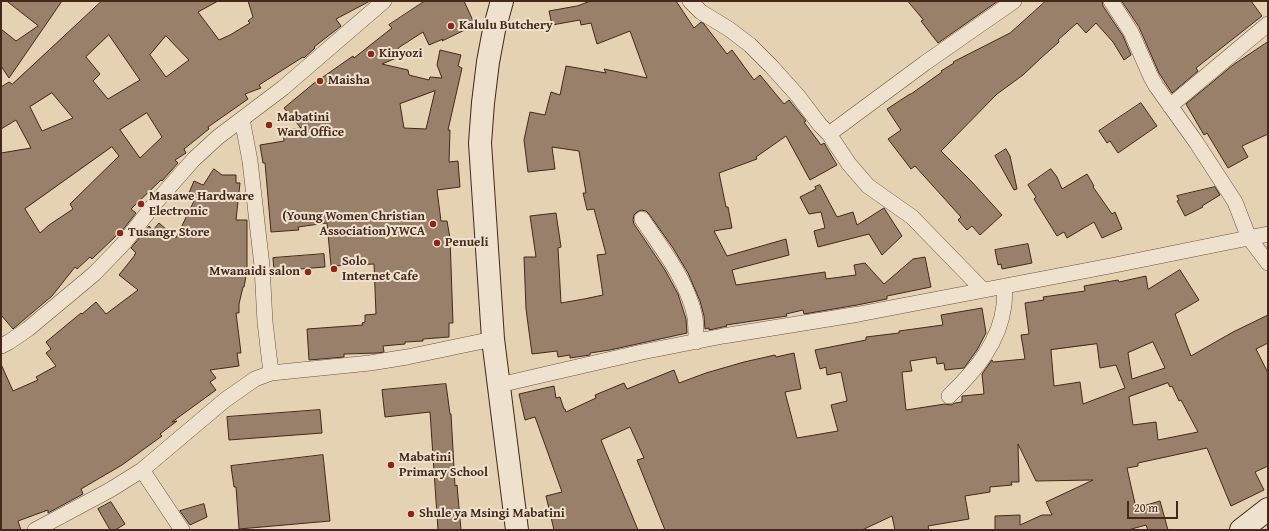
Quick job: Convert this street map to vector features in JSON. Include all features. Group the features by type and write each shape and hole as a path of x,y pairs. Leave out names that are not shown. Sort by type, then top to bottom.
{"main road":[{"path":"502,1 494,30 488,62 480,143 493,339 517,530"},
{"path":"1241,530 1268,509"}],"street":[{"path":"1,346 28,329 94,274 123,244 156,202 194,159 218,137 283,88 384,1"},
{"path":"690,1 701,12 729,29 750,45 798,96 820,125 829,134 849,164 868,186 912,217 983,290"},
{"path":"829,134 925,63 1014,1"},
{"path":"1111,1 1131,32 1154,82 1236,202 1249,238 1268,264"},
{"path":"1170,106 1267,28"},
{"path":"242,119 250,161 262,266 265,322 271,373"},
{"path":"642,219 674,268 690,297 695,318 696,342"},
{"path":"498,385 642,352 859,314 1268,234"},
{"path":"949,396 972,373 985,356 999,327 1004,306 1005,286"},
{"path":"35,530 110,490 142,470 225,400 255,379 271,373 370,363 407,357 493,339"},
{"path":"142,470 182,530"}],"building":[{"path":"7,1 62,1 9,78 1,66 1,29 16,41 38,26"},
{"path":"102,1 218,1 198,12 219,40 250,23 248,21 253,17 248,1 370,1 336,19 341,26 314,47 315,48 304,58 303,57 259,85 261,88 245,94 248,99 208,127 209,129 184,149 186,153 175,160 178,163 162,181 161,180 131,209 136,213 118,236 117,235 92,259 90,257 77,269 75,267 52,296 13,329 1,315 1,153 31,148 16,120 1,129 1,87 9,82 12,84","holes":["109,35 140,80 108,99 93,81 100,74 86,57","166,36 189,60 166,77 150,55","52,93 73,118 42,131 30,107","147,113 162,137 140,158 120,130","112,147 119,156 70,204 73,209 40,233 25,209"]},
{"path":"425,1 464,1 475,25 442,41 443,39 429,45 423,32 398,48 401,56 382,64 408,70 409,75 429,80 430,77 442,78 437,65 440,50 461,55 458,66 462,68 448,130 450,130 449,162 458,161 460,187 437,190 441,221 447,221 450,238 453,323 449,323 449,337 423,339 423,341 405,342 405,344 383,346 384,352 378,353 344,354 344,357 309,360 307,329 363,325 362,323 365,322 365,315 376,314 374,264 331,266 327,223 298,227 299,230 271,232 265,163 263,163 260,145 284,141 283,130 301,128 284,108 313,84 353,56 354,58 392,28 389,25","holes":["435,91 426,129 404,128 400,104"]},
{"path":"591,1 676,1 694,28 701,22 704,24 727,54 732,50 754,80 760,75 784,104 789,100 806,121 804,122 821,145 824,143 837,165 810,180 786,136 756,157 757,159 719,173 732,228 714,231 727,256 786,239 789,255 732,270 736,285 825,272 826,279 856,275 854,265 865,263 884,284 913,259 925,257 931,287 887,296 887,299 857,305 804,314 803,310 786,314 787,316 726,325 727,326 709,330 709,328 705,329 704,316 700,301 688,273 673,248 649,214 646,211 641,210 634,215 634,224 665,270 678,294 686,319 687,333 590,353 590,355 570,358 570,355 558,357 557,351 532,354 526,309 524,257 536,257 530,216 556,213 561,247 558,248 561,303 603,295 597,255 606,254 594,209 587,210 583,193 586,193 579,151 552,147 555,169 528,172 524,140 530,112 545,115 551,92 560,95 566,66 606,73 604,69 647,78 630,31 597,44 591,23 581,25 580,20 552,25 549,11 577,6"},
{"path":"908,1 998,1 938,43"},
{"path":"1046,1 1102,1 1103,6 1123,36 1131,55 1124,60 1113,42 1096,23 1086,33 1077,23 1058,40 1059,42 1023,75 997,94 941,151 1002,215 980,235 972,226 967,230 958,220 961,217 915,166 911,169 888,139 901,130 887,109 942,72 941,71 954,63 953,62 1010,33"},
{"path":"1122,1 1251,1 1262,16 1196,68 1198,71 1172,93 1159,73 1139,27"},
{"path":"1268,42 1268,134 1242,146 1248,157 1228,168 1207,133 1204,135 1186,104 1233,65"},
{"path":"1141,103 1157,126 1118,153 1110,141 1107,143 1099,131"},
{"path":"1006,149 1010,156 1017,189 1014,190 995,156"},
{"path":"214,169 222,175 236,175 236,183 240,183 236,220 247,220 247,271 239,304 239,313 236,313 241,353 237,353 239,366 210,370 216,378 210,382 216,390 172,422 177,421 160,434 162,436 122,465 81,489 83,494 48,513 48,510 18,521 21,530 1,530 1,364 13,391 38,380 36,377 56,366 46,353 51,349 46,342 96,302 106,314 138,290 119,275 136,253 131,248 149,226 153,230 159,223 176,238 196,197 189,193 194,181 203,185"},
{"path":"1051,169 1057,177 1062,189 1087,174 1094,186 1093,187 1112,214 1115,212 1122,229 1102,238 1094,222 1067,238 1064,232 1057,236 1034,199 1036,197 1028,185"},
{"path":"820,185 837,217 853,212 857,225 884,208 902,236 882,255 869,234 818,247 814,231 825,228 821,212 809,214 800,197 816,189 815,187"},
{"path":"1215,187 1220,195 1202,206 1203,207 1185,216 1177,201 1179,200 1177,196"},
{"path":"1028,244 1032,263 1002,269 1001,264 998,265 995,250"},
{"path":"324,254 325,267 274,271 273,258"},
{"path":"1180,270 1199,300 1175,314 1191,356 1233,332 1268,315 1268,343 1256,349 1268,373 1268,466 1255,472 1264,490 1231,506 1207,448 1138,463 1138,466 1127,468 1136,508 1160,501 1168,530 1148,530 1146,525 1128,530 995,530 995,516 1020,515 1020,525 1042,515 1052,515 1046,502 1093,480 1036,481 1018,444 1019,482 1011,482 1012,485 990,487 990,492 965,496 969,519 928,526 929,530 895,530 892,516 862,530 665,530 637,460 644,458 630,427 601,440 638,530 554,530 546,496 562,492 535,417 525,420 519,394 554,386 556,398 560,397 566,412 596,398 595,395 624,383 627,389 674,370 679,383 706,373 744,362 775,355 776,357 794,353 801,389 785,392 797,438 838,431 831,405 847,401 841,372 827,375 826,367 820,369 815,350 866,340 866,337 943,325 941,315 982,308 986,333 977,350 964,368 945,370 944,363 937,364 936,357 910,361 912,371 902,372 906,410 945,404 951,405 962,402 962,396 984,394 982,374 992,360 993,362 1025,359 1021,335 1029,334 1025,303 1044,300 1043,297 1085,291 1084,286 1118,280 1119,282 1146,276 1148,289","holes":["1153,342 1165,368 1132,379 1128,353","1097,344 1100,368 1116,365 1125,388 1083,404 1080,382 1054,386 1051,350","1168,383 1170,387 1172,386 1179,401 1181,400 1198,432 1158,440 1156,422 1133,425 1129,397"]},
{"path":"446,384 451,414 455,486 457,485 461,530 438,530 430,412 385,417 382,390"},
{"path":"320,410 322,433 229,440 227,417"},
{"path":"323,455 330,521 239,529 236,487 234,487 231,466"},
{"path":"111,502 125,524 115,530 110,530 98,509"},
{"path":"204,504 207,517 190,525 180,511"}],"place":[{"name":"Kalulu Butchery","path":"451,26"},
{"name":"Kinyozi","path":"371,54"},
{"name":"Maisha","path":"320,81"},
{"name":"Mabatini Ward Office","path":"269,125"},
{"name":"Masawe Hardware Electronic","path":"141,204"},
{"name":"(Young Women Christian Association)YWCA","path":"433,224"},
{"name":"Tusangr Store","path":"120,233"},
{"name":"Penueli","path":"437,243"},
{"name":"Solo Internet Cafe","path":"334,269"},
{"name":"Mwanaidi salon","path":"308,272"},
{"name":"Mabatini Primary School","path":"391,465"},
{"name":"Shule ya Msingi Mabatini","path":"411,514"}]}
